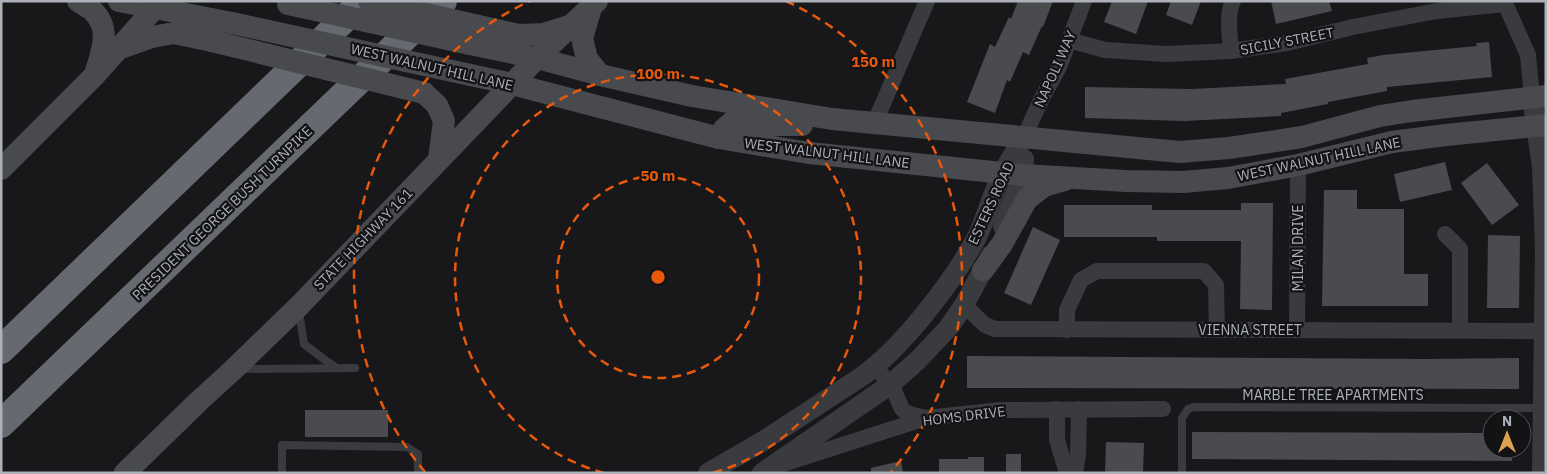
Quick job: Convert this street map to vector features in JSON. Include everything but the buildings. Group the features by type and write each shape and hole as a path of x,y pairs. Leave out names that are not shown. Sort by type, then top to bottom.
{"highway":[{"path":"1,350 363,1"},
{"name":"PRESIDENT GEORGE BUSH TURNPIKE","path":"1,424 443,1"}],"main road":[{"path":"78,1 92,10 104,28 104,46 95,75"},
{"name":"WEST WALNUT HILL LANE","path":"119,1 158,4 232,23 512,84 719,138 809,153 1013,174 1183,182 1228,178 1298,165 1392,142 1540,125"},
{"name":"WEST WALNUT HILL LANE","path":"275,1 537,58 600,76 692,96 832,119 1180,152 1229,148 1302,137 1380,116 1412,110 1539,96"},
{"path":"369,1 519,36 544,34 573,24"},
{"path":"1,169 120,49 158,4"},
{"path":"594,4 582,38 587,59 600,76"},
{"name":"STATE HIGHWAY 161","path":"125,473 299,306 537,58 594,4"},
{"path":"120,49 152,37 174,33 424,93 437,105 444,121 439,159"},
{"path":"719,138 724,129 732,122 803,125 832,119"},
{"path":"983,270 1002,244 1027,199 1044,186 1071,178"}],"street":[{"path":"875,122 927,1"},
{"name":"NAPOLI WAY","path":"1024,137 1059,67 1084,1"},
{"path":"1231,51 1229,28 1233,1"},
{"path":"1504,2 1528,56 1539,96 1545,213 1542,473"},
{"name":"SICILY STREET","path":"1069,40 1105,50 1123,52 1166,54 1231,51 1287,43 1353,27 1437,11 1504,2"},
{"name":"ESTERS ROAD","path":"766,470 891,384 918,360 949,327 964,305 996,244 1024,137"},
{"name":"MILAN DRIVE","path":"1297,330 1298,165"},
{"name":"ESTERS ROAD","path":"708,473 763,441 874,368 930,306 956,271 1013,174"},
{"path":"1445,234 1460,249 1460,330"},
{"path":"1068,330 1068,310 1081,280 1097,272 1204,272 1216,284 1217,330"},
{"name":"VIENNA STREET","path":"964,305 985,325 995,329 1545,331"},
{"path":"874,368 891,384 900,406 908,414 926,418"},
{"path":"1057,409 1057,440 1067,473"},
{"path":"1075,473 1078,455 1079,409"},
{"name":"HOMS DRIVE","path":"766,470 926,418 1001,410 1163,409"}],"lane":[{"path":"299,306 304,344 339,369"},
{"path":"234,369 355,368"},
{"name":"MARBLE TREE APARTMENTS","path":"1182,473 1182,418 1188,409 1194,407 1543,408"},
{"path":"282,473 282,445 406,447 418,454 418,473"}]}
